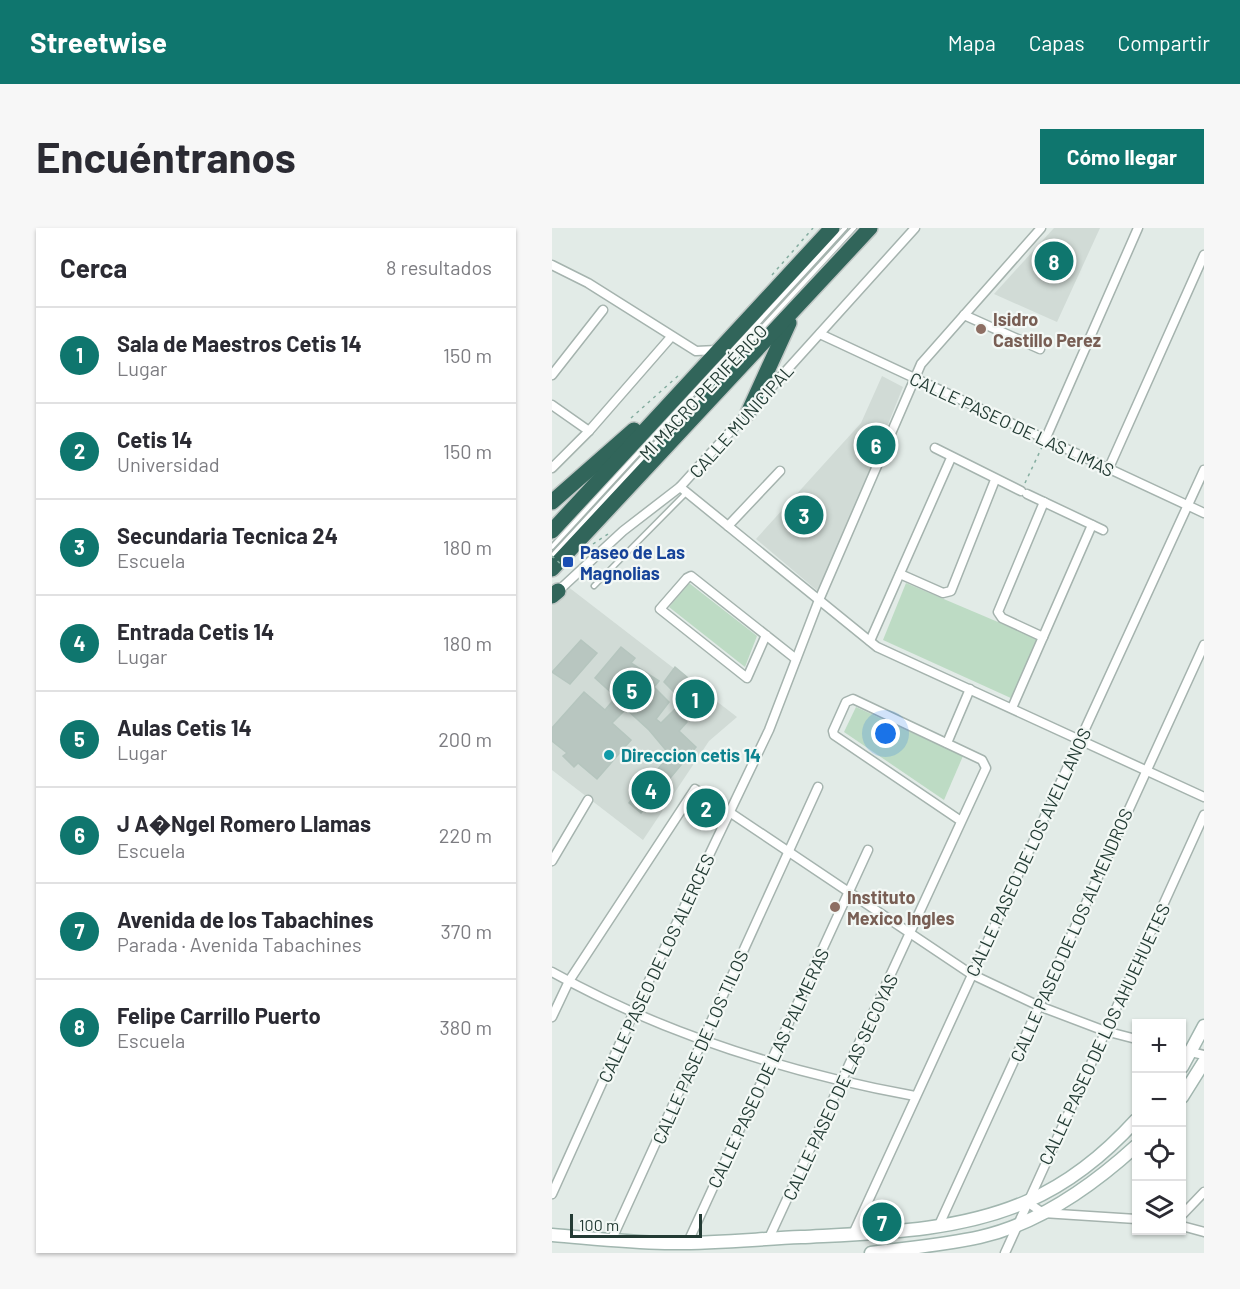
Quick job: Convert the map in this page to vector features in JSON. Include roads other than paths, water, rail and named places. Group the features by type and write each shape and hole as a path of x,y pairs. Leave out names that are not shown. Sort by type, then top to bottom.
{"highway":[{"path":"552,531 832,228"},
{"path":"558,568 870,228"},
{"path":"748,413 793,313"},
{"path":"552,502 646,419 666,408"}],"street":[{"name":"CALLE MUNICIPAL","path":"554,595 612,541 683,490 748,413 915,228"},
{"name":"CALLE PASEO DE LOS ALERCES","path":"552,1194 634,1012 769,730 819,600 921,364 1041,228"},
{"path":"1046,440 1138,228"},
{"path":"1108,470 1204,255"},
{"path":"552,265 597,288 696,351 720,349"},
{"path":"552,375 603,310"},
{"path":"964,315 1040,349"},
{"name":"CALLE PASEO DE LAS LIMAS","path":"820,334 1204,513"},
{"path":"552,468 589,431 671,337"},
{"path":"552,405 589,431"},
{"path":"935,448 995,480 1103,530"},
{"path":"870,641 951,458"},
{"name":"CALLE PASEO DE LOS AVELLANOS","path":"853,1234 1204,470"},
{"path":"728,526 780,471"},
{"path":"900,574 943,593 951,591 995,480"},
{"path":"683,490 884,651 1204,797"},
{"path":"1042,637 1002,618 998,612 1044,502"},
{"path":"1011,708 1092,525"},
{"path":"766,634 747,678 660,609 687,578 692,576 766,634 796,659"},
{"name":"CALLE PASEO DE LOS ALMENDROS","path":"939,1225 1204,645"},
{"path":"960,820 838,739 833,731 846,702 853,699 947,743 970,689"},
{"name":"CALLE PASEO DE LAS SECOYAS","path":"769,1238 910,935 986,763 947,743"},
{"name":"CALLE PASE DE LOS TILOS","path":"611,1241 818,787"},
{"path":"552,1017 568,981 695,789 848,894 971,974 1040,1006 1105,1031 1132,1038"},
{"path":"552,861 588,800"},
{"name":"CALLE PASEO DE LOS AHUEHUETES","path":"1005,1253 1204,815"},
{"name":"CALLE PASEO DE LAS PALMERAS","path":"688,1242 868,850"},
{"path":"552,972 634,1012 703,1041 771,1064 842,1083 915,1096"},
{"path":"1192,1053 1204,1026"},
{"path":"1186,1091 1204,1062"},
{"path":"552,1234 640,1247 667,1243 894,1232 939,1225 998,1212 1028,1202 1066,1180 1101,1154 1132,1125"},
{"path":"871,1253 927,1249 979,1237 1018,1224 1043,1213 1085,1186 1132,1150"},
{"path":"1186,1211 1204,1192"},
{"path":"1028,1202 1043,1213 1132,1219"},
{"path":"1186,1227 1204,1232"},
{"path":"894,1232 895,1250"},
{"path":"656,1253 667,1243"}],"lane":[{"name":"MI MACRO PERIFÉRICO","path":"552,547 845,228"},
{"name":"MI MACRO PERIFÉRICO","path":"552,556 854,228"},
{"path":"594,586 683,490"}],"place":[{"name":"Felipe Carrillo Puerto","path":"1054,261"},
{"name":"Isidro Castillo Perez","path":"981,329"},
{"name":"J A�Ngel Romero Llamas","path":"876,445"},
{"name":"Secundaria Tecnica 24","path":"804,515"},
{"name":"Paseo de Las Magnolias","path":"568,562"},
{"name":"Aulas Cetis 14","path":"632,690"},
{"name":"Sala de Maestros Cetis 14","path":"695,699"},
{"name":"Direccion cetis 14","path":"609,755"},
{"name":"Entrada Cetis 14","path":"651,790"},
{"name":"Cetis 14","path":"706,808"},
{"name":"Instituto Mexico Ingles","path":"835,907"},
{"name":"Avenida de los Tabachines","path":"882,1222"}]}
